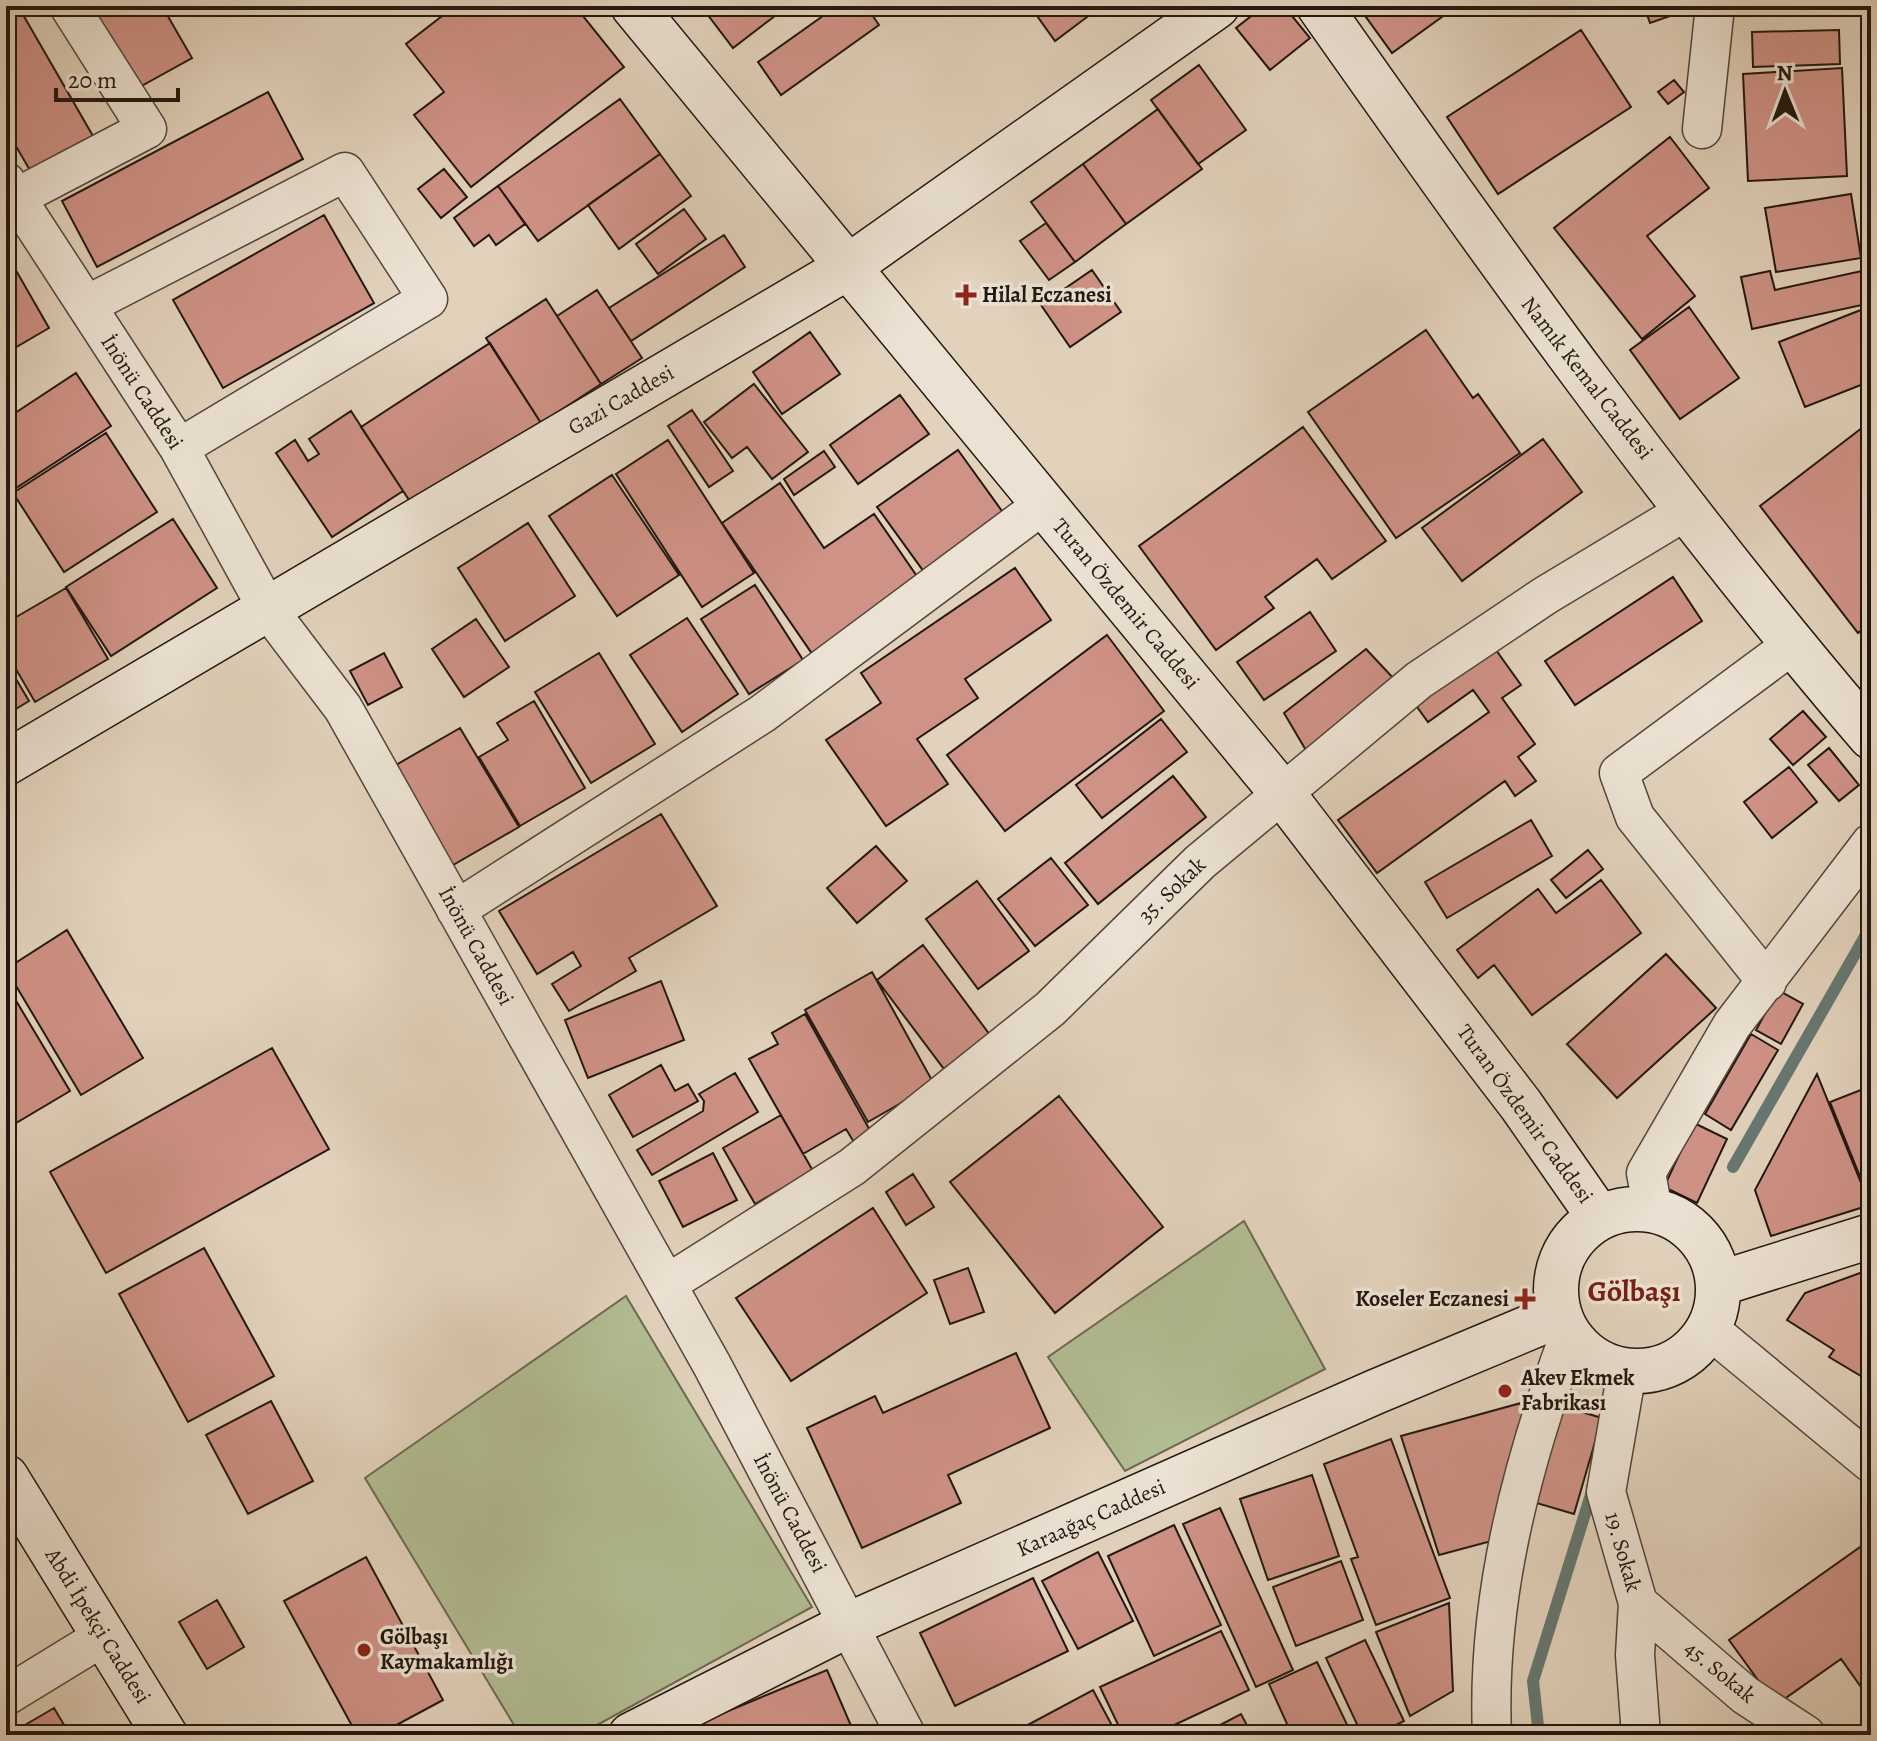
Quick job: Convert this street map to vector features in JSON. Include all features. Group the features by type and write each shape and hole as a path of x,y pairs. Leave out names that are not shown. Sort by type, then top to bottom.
{"street":[{"path":"10,194 147,129 69,6"},
{"name":"Turan Özdemir Caddesi","path":"633,6 1282,793 1521,1105 1599,1217"},
{"name":"Gazi Caddesi","path":"6,763 848,267 1217,6"},
{"name":"Namık Kemal Caddesi","path":"1319,6 1533,310 1792,645 1871,737"},
{"path":"1702,129 1715,6"},
{"path":"87,305 345,172 428,299 179,448"},
{"name":"İnönü Caddesi","path":"10,194 87,305 179,448 267,608 343,708 667,1284 906,1735"},
{"path":"456,910 762,714 1044,504"},
{"name":"35. Sokak","path":"667,1284 852,1167 1050,1009 1200,862 1419,680 1546,595 1689,509"},
{"path":"1767,982 1635,817 1619,773 1792,645"},
{"path":"1653,1210 1646,1173 1732,1025 1871,843"},
{"path":"1625,1209 1653,1210 1685,1224 1708,1250 1718,1284 1715,1314 1709,1329 1694,1348 1674,1363 1651,1370 1627,1371 1605,1365 1585,1353 1564,1326 1555,1287 1561,1259 1576,1235 1599,1217 1625,1209"},
{"path":"1718,1284 1871,1236"},
{"path":"1492,1735 1490,1696 1497,1615 1513,1513 1564,1326"},
{"name":"Karaağaç Caddesi","path":"631,1735 848,1625 1375,1392 1564,1326"},
{"path":"1709,1329 1871,1463"},
{"name":"19. Sokak","path":"1627,1371 1606,1492 1638,1603 1635,1655 1641,1735"},
{"name":"Abdi İpekçi Caddesi","path":"6,1477 165,1735"},
{"name":"45. Sokak","path":"1638,1603 1745,1695 1806,1735"},
{"path":"6,1696 104,1636"}],"green space":[{"path":"1244,1221 1325,1369 1125,1471 1048,1357"},
{"path":"626,1296 812,1607 579,1735 520,1735 365,1478"}],"building":[{"path":"6,6 18,6 97,143 35,179 6,129"},
{"path":"89,6 162,6 192,58 136,89"},
{"path":"455,6 575,6 624,67 471,187 414,115 444,92 406,44"},
{"path":"701,6 788,6 733,48"},
{"path":"837,6 866,6 879,25 781,95 758,62"},
{"path":"1030,6 1098,6 1099,8 1055,41"},
{"path":"1264,6 1284,6 1310,38 1270,70 1236,28"},
{"path":"1358,6 1457,6 1392,53"},
{"path":"1644,6 1673,6 1676,14 1650,23"},
{"path":"1861,6 1871,6 1871,26"},
{"path":"1581,30 1631,107 1498,194 1447,117"},
{"path":"1839,30 1840,64 1753,67 1752,32"},
{"path":"1199,65 1246,130 1198,164 1151,100"},
{"path":"1842,68 1847,176 1748,181 1743,74"},
{"path":"1674,80 1684,92 1668,104 1658,92"},
{"path":"268,92 303,159 97,267 62,201"},
{"path":"620,99 660,154 538,241 498,186"},
{"path":"1158,109 1202,169 1126,224 1083,164"},
{"path":"1670,137 1709,188 1647,236 1695,296 1642,339 1554,228"},
{"path":"660,154 691,196 619,249 588,205"},
{"path":"1083,164 1126,224 1075,262 1031,202"},
{"path":"444,169 467,197 441,218 418,189"},
{"path":"498,186 525,224 496,245 489,235 474,246 454,218"},
{"path":"1851,194 1861,258 1776,272 1765,208"},
{"path":"684,209 706,239 658,274 636,244"},
{"path":"324,215 374,303 223,388 173,300"},
{"path":"1046,223 1075,262 1049,280 1020,241"},
{"path":"724,235 745,267 631,341 609,308"},
{"path":"6,253 49,328 6,353"},
{"path":"1871,269 1871,303 1752,329 1741,277 1770,271 1775,290"},
{"path":"1092,270 1121,312 1070,347 1041,305"},
{"path":"597,290 642,358 601,384 557,316"},
{"path":"546,299 601,384 541,423 486,338"},
{"path":"1871,306 1871,381 1805,407 1779,342"},
{"path":"1689,307 1739,378 1680,419 1630,350"},
{"path":"1426,330 1473,398 1478,394 1520,453 1396,538 1308,412"},
{"path":"810,332 840,374 782,414 753,372"},
{"path":"490,343 541,423 413,506 361,427"},
{"path":"76,373 111,426 16,488 6,472 6,419"},
{"path":"754,384 808,452 772,479 747,447 732,458 704,422"},
{"path":"900,395 929,434 858,484 830,445"},
{"path":"692,410 733,471 709,487 668,426"},
{"path":"351,411 403,491 332,537 276,453 295,440 308,461 319,454 309,439"},
{"path":"1871,421 1871,622 1858,633 1760,506"},
{"path":"1303,427 1386,541 1332,579 1317,559 1265,597 1274,608 1216,650 1139,546"},
{"path":"106,433 157,512 64,572 13,493"},
{"path":"1543,439 1582,492 1462,581 1422,528"},
{"path":"668,440 754,573 702,607 616,474"},
{"path":"958,450 1007,518 927,576 877,507"},
{"path":"824,451 835,467 794,495 784,479"},
{"path":"612,475 679,575 617,616 549,516"},
{"path":"780,483 824,548 874,514 923,585 815,658 722,523"},
{"path":"173,519 217,588 111,656 66,587"},
{"path":"528,523 575,596 505,641 458,568"},
{"path":"1015,568 1051,620 965,679 978,698 917,739 948,784 886,826 826,740 881,703 861,673"},
{"path":"1673,577 1702,621 1575,705 1545,661"},
{"path":"755,585 803,660 749,694 701,619"},
{"path":"66,588 108,659 35,702 6,652 6,623"},
{"path":"1310,612 1336,651 1264,700 1237,662"},
{"path":"687,618 738,694 682,732 630,655"},
{"path":"476,619 509,667 464,697 432,649"},
{"path":"1107,635 1164,711 1005,831 947,755"},
{"path":"1491,643 1521,685 1502,698 1535,744 1518,757 1536,781 1515,796 1505,781 1377,873 1338,820 1489,712 1473,690 1428,722 1412,700"},
{"path":"1366,649 1395,680 1307,752 1284,713"},
{"path":"384,653 402,687 368,705 350,671"},
{"path":"599,653 655,744 591,783 535,692"},
{"path":"6,662 29,701 6,715"},
{"path":"534,701 585,788 520,826 479,757 508,740 497,723"},
{"path":"1803,711 1826,737 1793,765 1770,739"},
{"path":"1161,719 1187,752 1102,818 1076,785"},
{"path":"460,728 519,827 448,868 389,769"},
{"path":"1829,748 1859,785 1839,801 1808,765"},
{"path":"1789,767 1817,802 1772,838 1744,802"},
{"path":"1173,776 1206,817 1098,904 1065,863"},
{"path":"661,814 717,906 629,958 636,971 569,1011 552,984 581,966 573,952 537,974 499,911"},
{"path":"1531,820 1552,856 1447,918 1425,882"},
{"path":"876,846 907,881 857,923 827,888"},
{"path":"1588,850 1603,869 1566,898 1551,880"},
{"path":"1051,858 1088,905 1035,946 998,899"},
{"path":"1601,880 1641,933 1532,1015 1494,965 1478,978 1457,950 1538,889 1556,913"},
{"path":"977,881 1029,951 978,989 926,919"},
{"path":"67,930 143,1058 81,1095 6,969"},
{"path":"923,945 990,1035 944,1069 877,980"},
{"path":"1666,954 1716,1008 1617,1098 1567,1044"},
{"path":"872,972 934,1084 868,1122 805,1010"},
{"path":"661,981 684,1040 588,1078 565,1020"},
{"path":"9,989 70,1091 6,1129 6,990"},
{"path":"1778,990 1803,1004 1781,1044 1756,1030"},
{"path":"805,1014 872,1134 855,1144 846,1129 803,1154 749,1059 778,1044 772,1033"},
{"path":"1751,1034 1778,1050 1731,1130 1705,1114"},
{"path":"272,1048 329,1149 106,1273 50,1172"},
{"path":"661,1065 675,1091 688,1084 698,1101 633,1137 609,1095"},
{"path":"735,1073 758,1112 652,1175 637,1150 703,1111 704,1101 699,1094"},
{"path":"1817,1074 1870,1205 1771,1236 1755,1190"},
{"path":"1871,1086 1871,1187 1865,1189 1830,1102"},
{"path":"1059,1096 1163,1227 1055,1313 950,1182"},
{"path":"781,1115 813,1171 755,1204 723,1148"},
{"path":"1694,1123 1727,1139 1697,1203 1664,1187"},
{"path":"713,1153 737,1200 683,1227 659,1181"},
{"path":"913,1174 934,1207 906,1225 886,1192"},
{"path":"873,1208 927,1293 791,1381 736,1298"},
{"path":"204,1248 274,1376 188,1422 119,1294"},
{"path":"968,1268 984,1312 950,1324 934,1280"},
{"path":"1871,1269 1871,1382 1829,1357 1834,1350 1787,1320 1805,1293"},
{"path":"1016,1353 1050,1428 948,1475 961,1503 862,1548 807,1428 875,1396 883,1413"},
{"path":"1532,1400 1499,1539 1439,1555 1401,1436"},
{"path":"271,1401 313,1481 248,1514 206,1435"},
{"path":"1551,1403 1602,1418 1574,1514 1523,1499"},
{"path":"1391,1439 1450,1598 1376,1625 1351,1559 1358,1557 1324,1464"},
{"path":"1312,1475 1339,1556 1268,1580 1240,1499"},
{"path":"1220,1508 1293,1670 1256,1687 1183,1524"},
{"path":"1174,1525 1221,1625 1154,1656 1108,1556"},
{"path":"1870,1540 1871,1701 1841,1659 1776,1705 1729,1640"},
{"path":"1098,1552 1133,1621 1078,1649 1042,1581"},
{"name":"Gölbaşı Kaymakamlığı","path":"366,1557 443,1700 378,1735 357,1735 284,1601"},
{"path":"1341,1561 1363,1620 1296,1646 1273,1587"},
{"path":"1033,1578 1068,1651 955,1706 920,1633"},
{"path":"217,1600 244,1647 207,1669 179,1622"},
{"path":"1449,1603 1453,1691 1410,1716 1376,1632"},
{"path":"6,1624 14,1637 6,1642"},
{"path":"1221,1631 1249,1690 1153,1735 1123,1735 1100,1687"},
{"path":"1365,1640 1404,1721 1376,1735 1362,1735 1326,1658"},
{"path":"1317,1662 1352,1735 1292,1735 1269,1684"},
{"path":"827,1670 855,1735 670,1735"},
{"path":"1093,1690 1117,1735 1009,1735"},
{"path":"54,1708 70,1735 8,1735"},
{"path":"1241,1714 1252,1735 1201,1735"}],"waterway":[{"path":"1733,1167 1871,926"},
{"path":"1539,1735 1533,1681 1593,1488"}],"place":[{"name":"Hilal Eczanesi","path":"966,295"},
{"name":"Koseler Eczanesi","path":"1525,1299"},
{"name":"Akev Ekmek Fabrikası","path":"1505,1391"},
{"name":"Gölbaşı Kaymakamlığı","path":"364,1650"}],"district":[{"name":"Gölbaşı","path":"1634,1291"}]}
